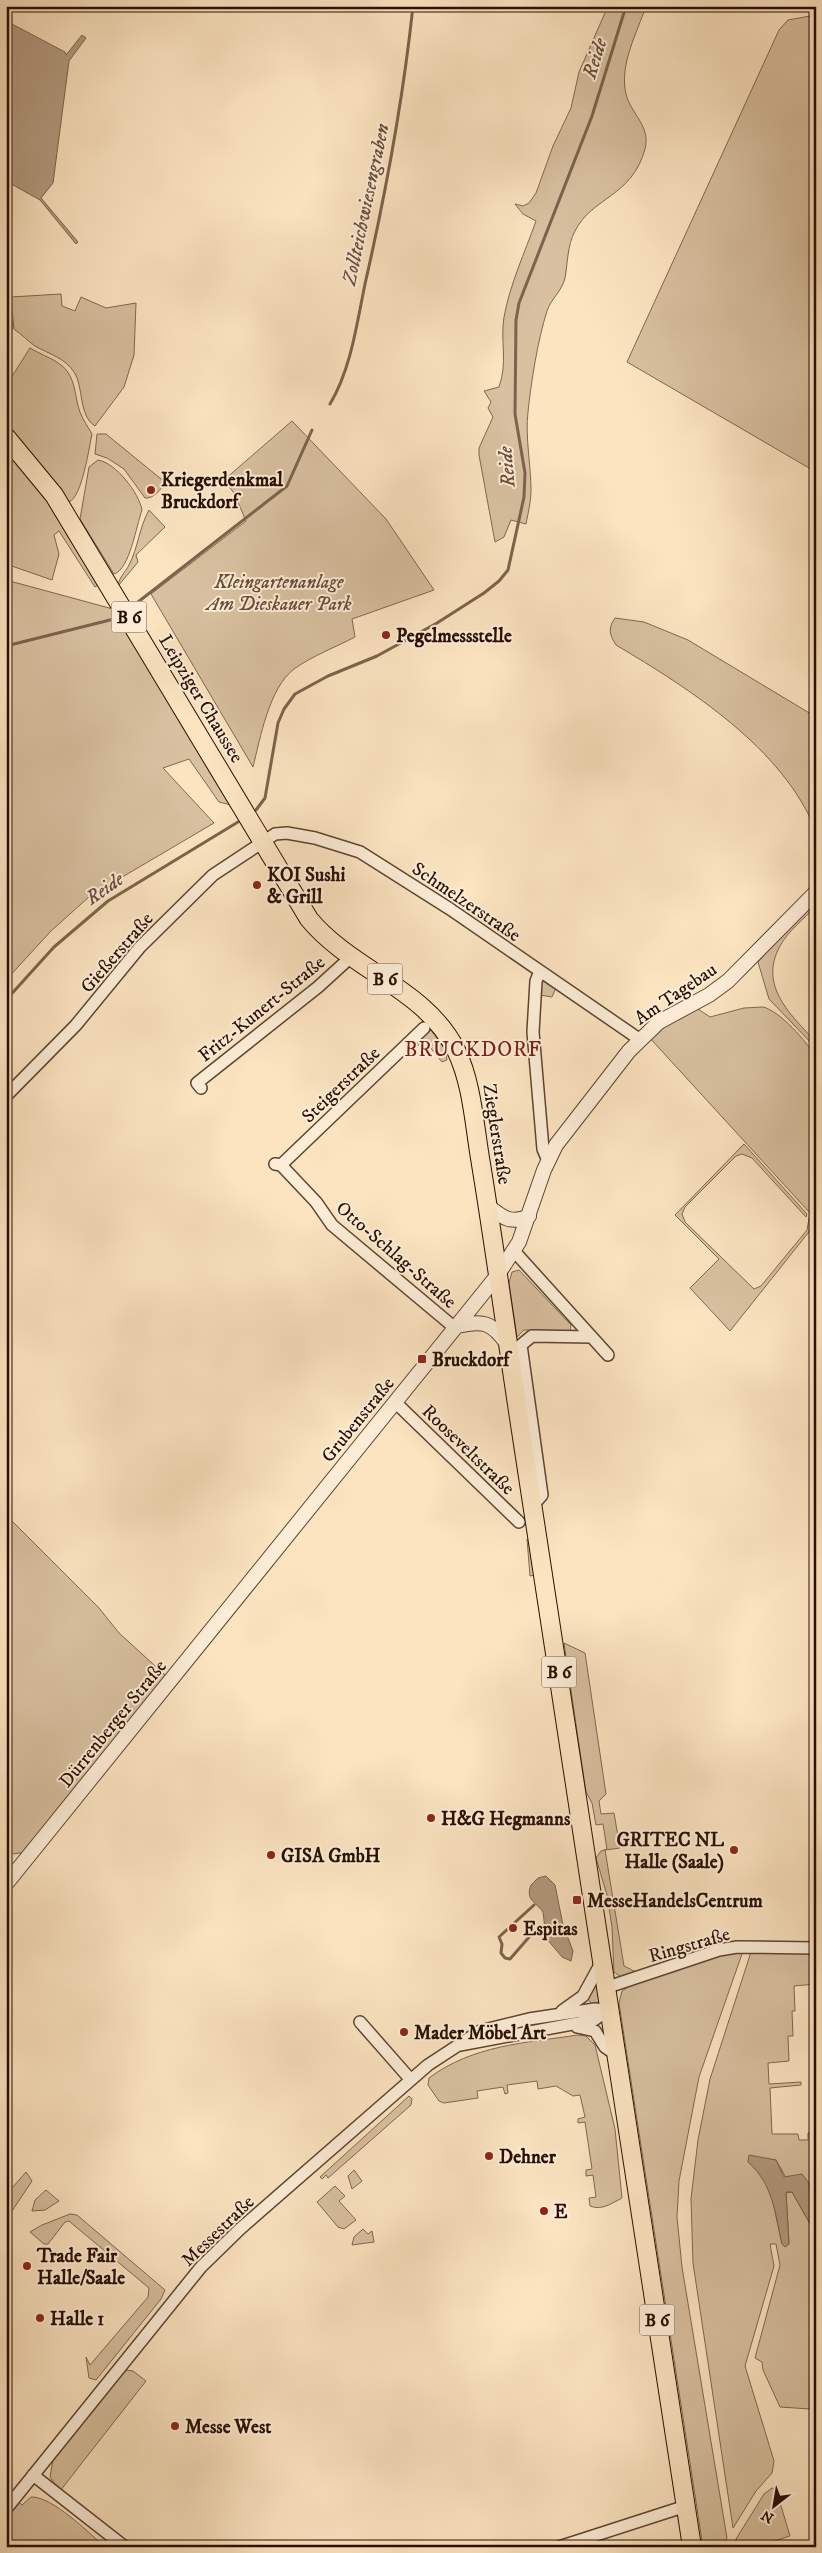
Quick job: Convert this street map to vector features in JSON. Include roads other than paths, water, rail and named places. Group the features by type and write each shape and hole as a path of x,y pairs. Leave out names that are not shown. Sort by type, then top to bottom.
{"main road":[{"name":"Leipziger Chaussee","path":"6,437 54,495 247,815"},
{"name":"Zieglerstraße","path":"247,815 309,919 329,940 416,1003 434,1019 451,1040 467,1081 488,1206 497,1276 514,1345 533,1505 601,1962"},
{"name":"B 6","path":"601,1962 692,2547"}],"street":[{"name":"Schmelzerstraße","path":"263,843 275,834 287,833 315,838 360,852 639,1039"},
{"name":"Gießerstraße","path":"6,1096 76,1025 140,947 206,881 263,843"},
{"name":"Am Tagebau","path":"497,1276 514,1251 529,1216 548,1161 556,1145 639,1039 659,1022 709,995 728,981 816,892"},
{"name":"Fritz-Kunert-Straße","path":"201,1088 197,1083 318,987 352,956"},
{"path":"540,971 536,981 533,1032 543,1149 548,1161"},
{"name":"Steigerstraße","path":"278,1164 424,1028"},
{"name":"Otto-Schlag-Straße","path":"278,1164 316,1202 332,1225 456,1327"},
{"path":"488,1206 505,1219 514,1221 529,1216"},
{"path":"514,1251 608,1355"},
{"name":"Grubenstraße","path":"246,1586 497,1276"},
{"path":"456,1327 477,1322 485,1324 497,1329 514,1345 532,1336 591,1337"},
{"name":"Rooseveltstraße","path":"395,1402 519,1522"},
{"name":"Dürrenberger Straße","path":"6,1884 246,1586"},
{"name":"Ringstraße","path":"605,1988 719,1950 737,1947 816,1948"},
{"name":"Messestraße","path":"556,2014 582,1996 601,1962"},
{"name":"Messestraße","path":"6,2509 178,2293 220,2247 428,2065 460,2045 468,2037 480,2031 510,2022 556,2014 595,2009 608,2010"},
{"name":"Messestraße","path":"460,2045 594,2020 608,2010"},
{"path":"360,2022 411,2080"},
{"name":"Messestraße","path":"565,2026 596,2031 605,2047 615,2054"},
{"path":"33,2475 124,2547"},
{"path":"559,2547 686,2506"}],"waterway":[{"name":"Zollteichwiesengraben","path":"330,404 343,376 352,346 380,215 399,111 413,6"},
{"name":"Reide","path":"256,810 265,798 278,723 284,709 295,694 328,676 377,656 437,623 484,593 499,581 508,570 524,497 525,473 515,414 516,320 519,303 592,116 626,6"},
{"name":"Zollteichwiesengraben","path":"138,602 287,486 312,430"},
{"name":"Zollteichwiesengraben","path":"6,646 114,619"},
{"name":"Reide","path":"6,1000 54,947 108,901 238,822"},
{"path":"534,1905 499,1937 502,1944 501,1953 505,1958 510,1959 530,1936 545,1929"}],"place":[{"name":"Kriegerdenkmal Bruckdorf","path":"151,490"},
{"name":"Pegelmessstelle","path":"386,635"},
{"name":"KOI Sushi & Grill","path":"257,885"},
{"name":"Bruckdorf","path":"422,1359"},
{"name":"H&G Hegmanns","path":"431,1818"},
{"name":"GRITEC NL Halle (Saale)","path":"734,1850"},
{"name":"GISA GmbH","path":"271,1855"},
{"name":"MesseHandelsCentrum","path":"577,1900"},
{"name":"Espitas","path":"513,1928"},
{"name":"Mader Möbel Art","path":"404,2032"},
{"name":"Dehner","path":"489,2156"},
{"name":"E","path":"544,2211"},
{"name":"Trade Fair Halle/Saale","path":"27,2266"},
{"name":"Halle 1","path":"40,2318"},
{"name":"Messe West","path":"175,2426"}],"district":[{"name":"BRUCKDORF","path":"473,1049"}],"park label":[{"name":"Kleingartenanlage Am Dieskauer Park","path":"279,592"}]}
